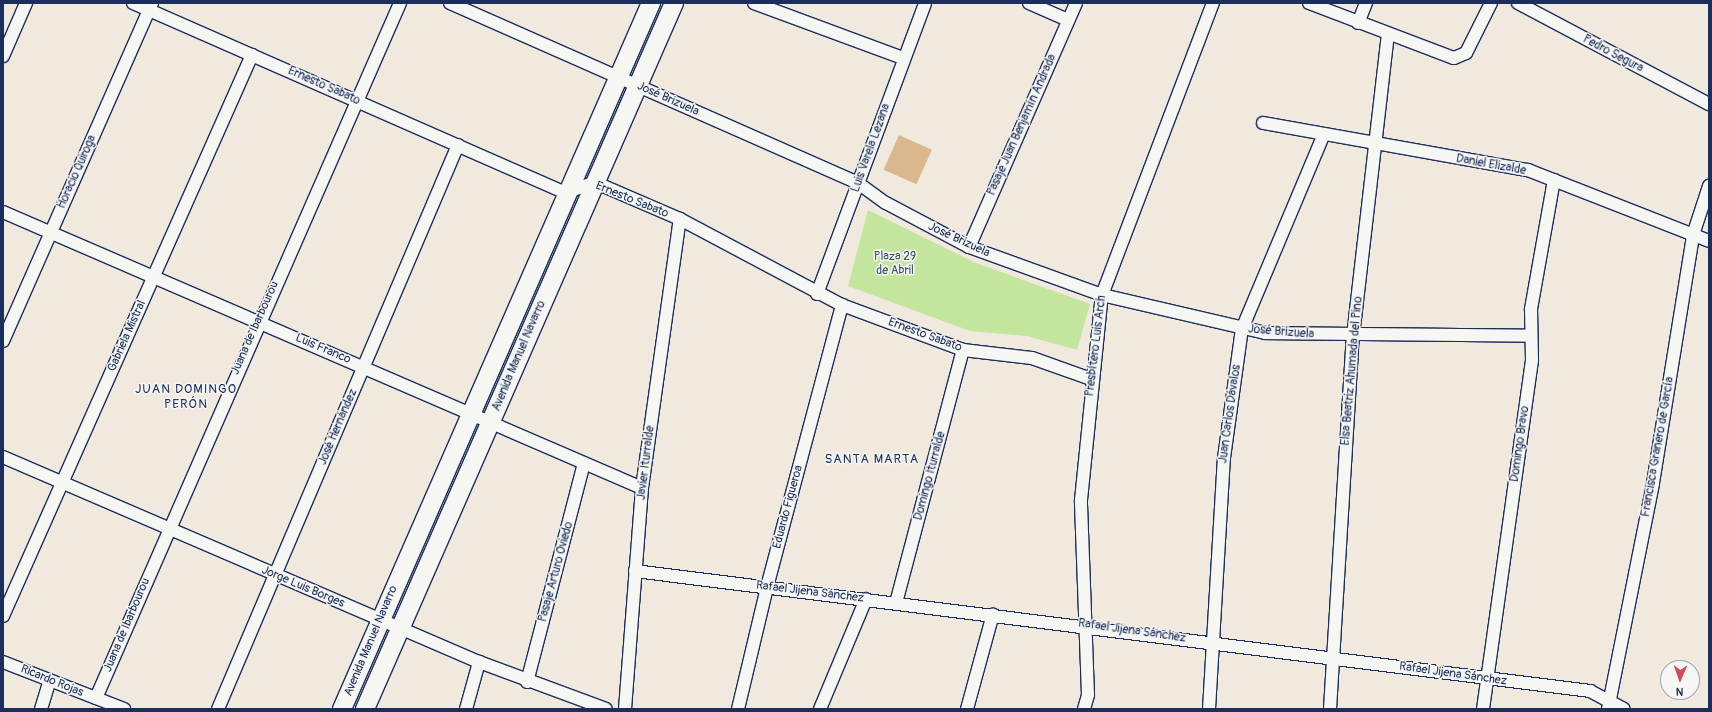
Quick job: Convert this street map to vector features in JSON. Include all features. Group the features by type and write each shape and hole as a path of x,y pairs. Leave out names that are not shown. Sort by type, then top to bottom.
{"main road":[{"name":"Avenida Manuel Navarro","path":"342,709 379,620 651,3"},
{"name":"Avenida Manuel Navarro","path":"365,709 399,627 674,3"}],"street":[{"path":"3,56 26,3"},
{"name":"Ernesto Sabato","path":"133,3 150,6 252,55 566,193 594,182 680,219 817,294 842,305 963,350 1032,358 1091,379"},
{"name":"Juana de Ibarbourou","path":"96,698 167,528 400,3"},
{"name":"José Brizuela","path":"450,3 858,183 886,203 969,247 1102,295 1242,329 1353,336 1531,336"},
{"path":"754,3 903,58"},
{"name":"Luis Varela Lezana","path":"817,294 903,58 925,3"},
{"path":"1029,3 1068,20"},
{"name":"Pasaje Juan Benjamín Andrada","path":"969,247 1076,3"},
{"name":"Presbítero Luis Arch","path":"1085,709 1088,695 1081,500 1091,379 1102,295 1213,3"},
{"path":"1308,3 1388,34 1461,58 1491,3"},
{"path":"1358,23 1366,3"},
{"name":"Pedro Segura","path":"1518,3 1709,104"},
{"name":"Horacio Quiroga","path":"3,341 150,6"},
{"name":"Elsa Beatriz Ahumada del Pino","path":"1330,709 1353,336 1388,34"},
{"name":"Gabriela Mistral","path":"3,616 252,55"},
{"name":"Daniel Elizalde","path":"1263,123 1322,136 1528,170 1709,241"},
{"name":"Juan Carlos Dávalos","path":"1209,709 1224,458 1242,329 1322,136"},
{"name":"José Hernández","path":"218,709 458,145"},
{"name":"Domingo Bravo","path":"1483,709 1486,679 1532,360 1531,309 1554,180"},
{"name":"Francisca Granero de García","path":"1609,705 1653,483 1693,235 1709,186"},
{"name":"Luis Franco","path":"3,212 471,412 642,488"},
{"name":"Javier Iturralde","path":"625,709 642,488 680,219"},
{"name":"Eduardo Figueroa","path":"738,709 767,587 842,305"},
{"name":"Domingo Iturralde","path":"896,603 963,350"},
{"name":"Jorge Luis Borges","path":"3,457 479,662 527,682 606,709"},
{"name":"Pasaje Arturo Oviedo","path":"527,682 584,463"},
{"name":"Rafael Jijena Sánchez","path":"635,571 1086,625 1486,679 1590,691 1609,705 1624,709"},
{"path":"820,709 866,599"},
{"path":"967,709 993,614"},
{"name":"Ricardo Rojas","path":"3,662 124,709"},
{"path":"466,709 479,662"},
{"path":"41,709 50,680"}],"green space":[{"name":"Plaza 29 de Abril","path":"868,210 976,263 1090,304 1077,350 1027,336 970,331 848,286"}],"building":[{"path":"899,135 932,150 916,184 884,170"}],"district":[{"name":"JUAN DOMINGO PERÓN","path":"186,398"},
{"name":"SANTA MARTA","path":"872,459"}]}
